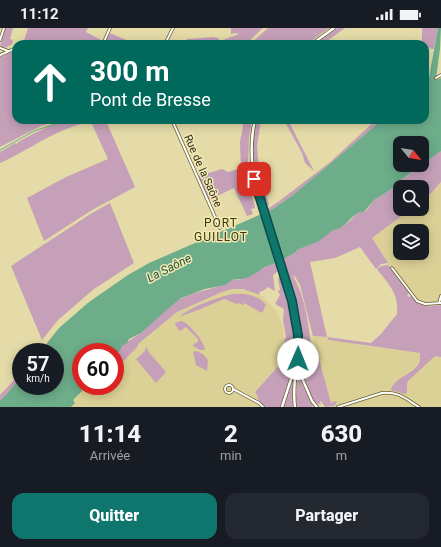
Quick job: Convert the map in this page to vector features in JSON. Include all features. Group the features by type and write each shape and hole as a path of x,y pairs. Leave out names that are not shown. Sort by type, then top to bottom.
{"main road":[{"path":"318,40 334,28"},
{"path":"254,124 251,142 254,179 292,301 297,324 302,378 312,401 317,407"},
{"path":"282,407 290,387 295,365 297,324"},
{"path":"295,407 294,394 298,354 298,335"}],"street":[{"path":"0,40 4,28"},
{"path":"105,40 110,28"},
{"path":"167,40 173,28"},
{"path":"0,48 5,51 9,51"},
{"path":"0,55 12,50"},
{"path":"436,78 441,75"},
{"name":"Rue de la Saône","path":"174,124 220,228"},
{"path":"392,268 417,301 425,304 440,303 441,296"},
{"path":"233,389 233,391 229,394 225,389 229,385 233,387 233,389 256,401 262,407"},
{"path":"338,407 386,392 402,395 418,407"}],"shaded area":[{"path":"5,28 13,28 10,39 13,40 12,44 5,48 0,46"},
{"path":"28,28 88,28 86,32 101,40 24,40"},
{"path":"231,28 263,28 250,40 223,40 239,34 231,34"},
{"path":"268,28 329,28 312,40 254,40"},
{"path":"337,28 345,28 328,40 320,40"},
{"path":"422,28 438,28 434,49 429,48 429,40 422,40"},
{"path":"110,33 126,40 106,40"},
{"path":"213,37 218,38 219,40 187,40"},
{"path":"12,52 12,124 48,124 0,147 0,57"},
{"path":"56,124 83,124 56,134 0,163 0,152 43,129"},
{"path":"92,124 107,124 135,187 92,210 44,241 27,198 66,177 108,159"},
{"path":"243,124 251,124 249,138 248,166 246,170 255,208 251,209 253,214 247,216 234,188 209,200 198,176 222,169 228,172 241,168 240,142"},
{"path":"256,124 260,124 257,146 259,170 269,204 264,210 254,165 253,143"},
{"path":"286,124 290,124 314,171 305,163 302,153"},
{"path":"372,124 377,124 293,195 265,213 264,211 329,163"},
{"path":"441,151 441,182 429,195 429,180 401,180 412,172 429,172 429,160"},
{"path":"441,182 441,305 429,307 417,303 408,292 403,282 388,265 372,238 402,216 429,216 429,195"},
{"path":"393,187 393,216 402,216 372,238 388,263 381,264 376,269 360,247 335,258 310,262 327,337 313,336 300,285 294,275 294,278 299,287 305,308 314,363 316,362 314,350 316,348 331,403 337,402 334,406 325,407 321,401 321,405 314,402 304,382 301,365 301,329 299,317 286,274 280,270 273,275 275,291 268,287 259,292 260,295 243,289 232,289 177,312 138,344 138,346 124,361 124,344 143,331 166,309 177,301 188,295 222,285 234,279 239,280 252,275 266,266 274,264 277,261 295,253 297,250 311,244 333,230 336,230 351,220 357,213 366,211 374,200"},
{"path":"110,203 134,263 94,289 58,320 42,340 11,266 92,213"},
{"path":"388,265 403,282 409,293 407,296 408,297 412,296 418,303 425,306 441,305 441,357 435,356 408,381 407,393 405,394 391,390 399,379 416,367 419,362 420,353 329,340 327,337 371,343 381,334 397,314 395,295 377,269 381,266"},
{"path":"281,273 293,314 295,342 294,357 289,384 280,407 264,407 259,402 255,392 281,363 287,350 284,341 286,337 283,320 284,309 275,304 280,295 278,291 280,290 278,279"},
{"path":"232,289 247,290 262,296 276,310 283,326 284,344 287,350 281,363 255,391 259,402 257,405 260,407 71,407 73,400 78,395 124,395 124,360 138,346 138,344 173,315 186,307"},
{"path":"233,294 251,295 260,299 266,305 262,313 244,303 243,305 237,304 224,299 179,317 189,310 204,303"},
{"path":"181,321 188,325 196,333 205,350 200,350 193,346 194,343 195,344 198,342 198,339 186,327 180,331 175,323"},
{"path":"313,336 327,337 359,345 421,353 418,364 402,379 395,382 391,387 391,390 396,391 406,389 408,381 435,356 441,357 441,407 332,407"},
{"path":"146,347 166,372 156,383 136,359 145,351"},
{"path":"196,351 203,354 208,360 207,371 196,365 193,352"},
{"path":"295,369 292,392 293,407 283,407 292,382"},
{"path":"298,371 303,386 313,405 312,407 297,407 296,398"},
{"path":"12,382 12,388 0,401 0,395"}],"water":[{"name":"La Saône","path":"438,28 441,28 436,80 441,78 441,151 429,160 429,136 393,136 393,172 412,172 401,180 393,180 393,187 374,200 364,212 356,214 341,227 333,230 319,241 297,250 295,253 276,263 266,266 251,276 243,279 234,279 225,285 205,289 181,298 141,333 129,339 124,345 124,343 72,343 72,395 78,395 73,400 75,403 71,407 0,407 0,401 12,388 12,395 64,395 64,343 47,343 59,328 89,302 128,275 149,263 273,209 293,195 377,124 429,124 429,78"}],"waterway":[{"path":"0,150 34,131 54,124"}],"district":[{"name":"PORT GUILLOT","path":"221,230"}],"route":[{"path":"254,179 292,301 298,335 298,359"}]}
